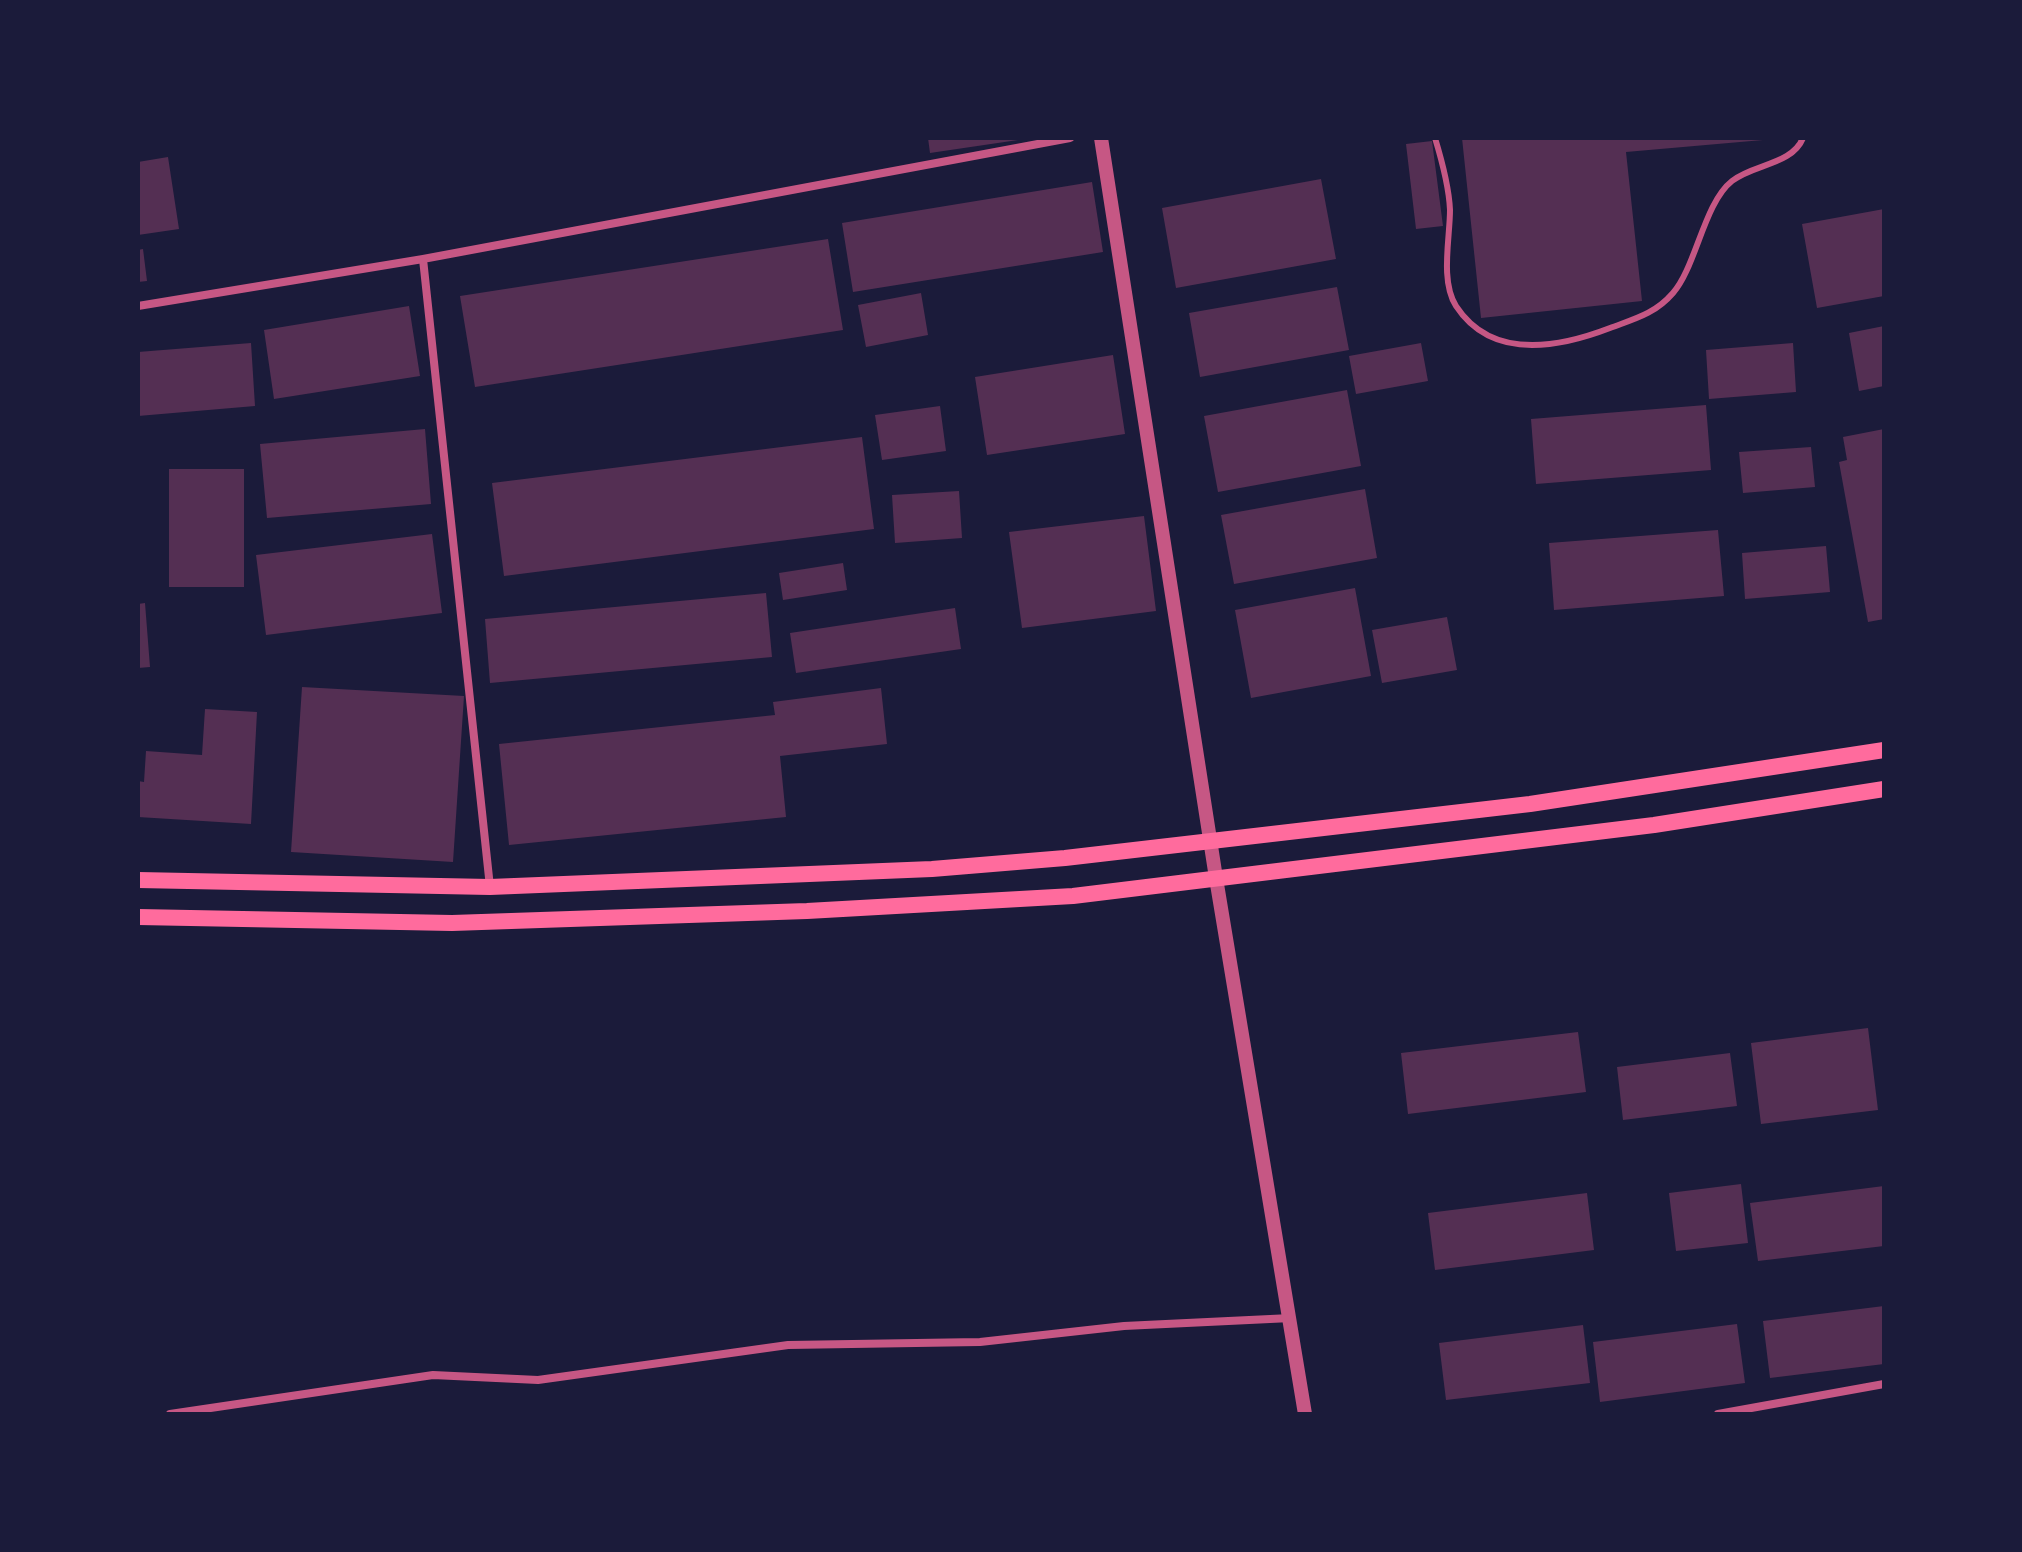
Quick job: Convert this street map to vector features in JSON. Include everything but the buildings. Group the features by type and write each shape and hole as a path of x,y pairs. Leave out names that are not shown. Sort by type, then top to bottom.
{"main road":[{"path":"138,880 490,887 932,869 1213,842 1652,788 1884,750"},
{"path":"138,917 452,923 674,917 1073,896 1654,825 1884,789"}],"street":[{"path":"138,306 423,259 1070,138"},
{"path":"1101,138 1213,842 1216,878 1292,1318 1305,1414"},
{"path":"423,259 490,887"},
{"path":"170,1414 433,1375 538,1380 788,1345 980,1342 1124,1326 1292,1318"},
{"path":"1718,1414 1884,1384"}],"lane":[{"path":"1435,138 1450,207 1448,275 1454,304 1474,325 1495,339 1529,347 1561,345 1646,316 1674,292 1702,231 1731,181 1792,154 1803,138"}]}
